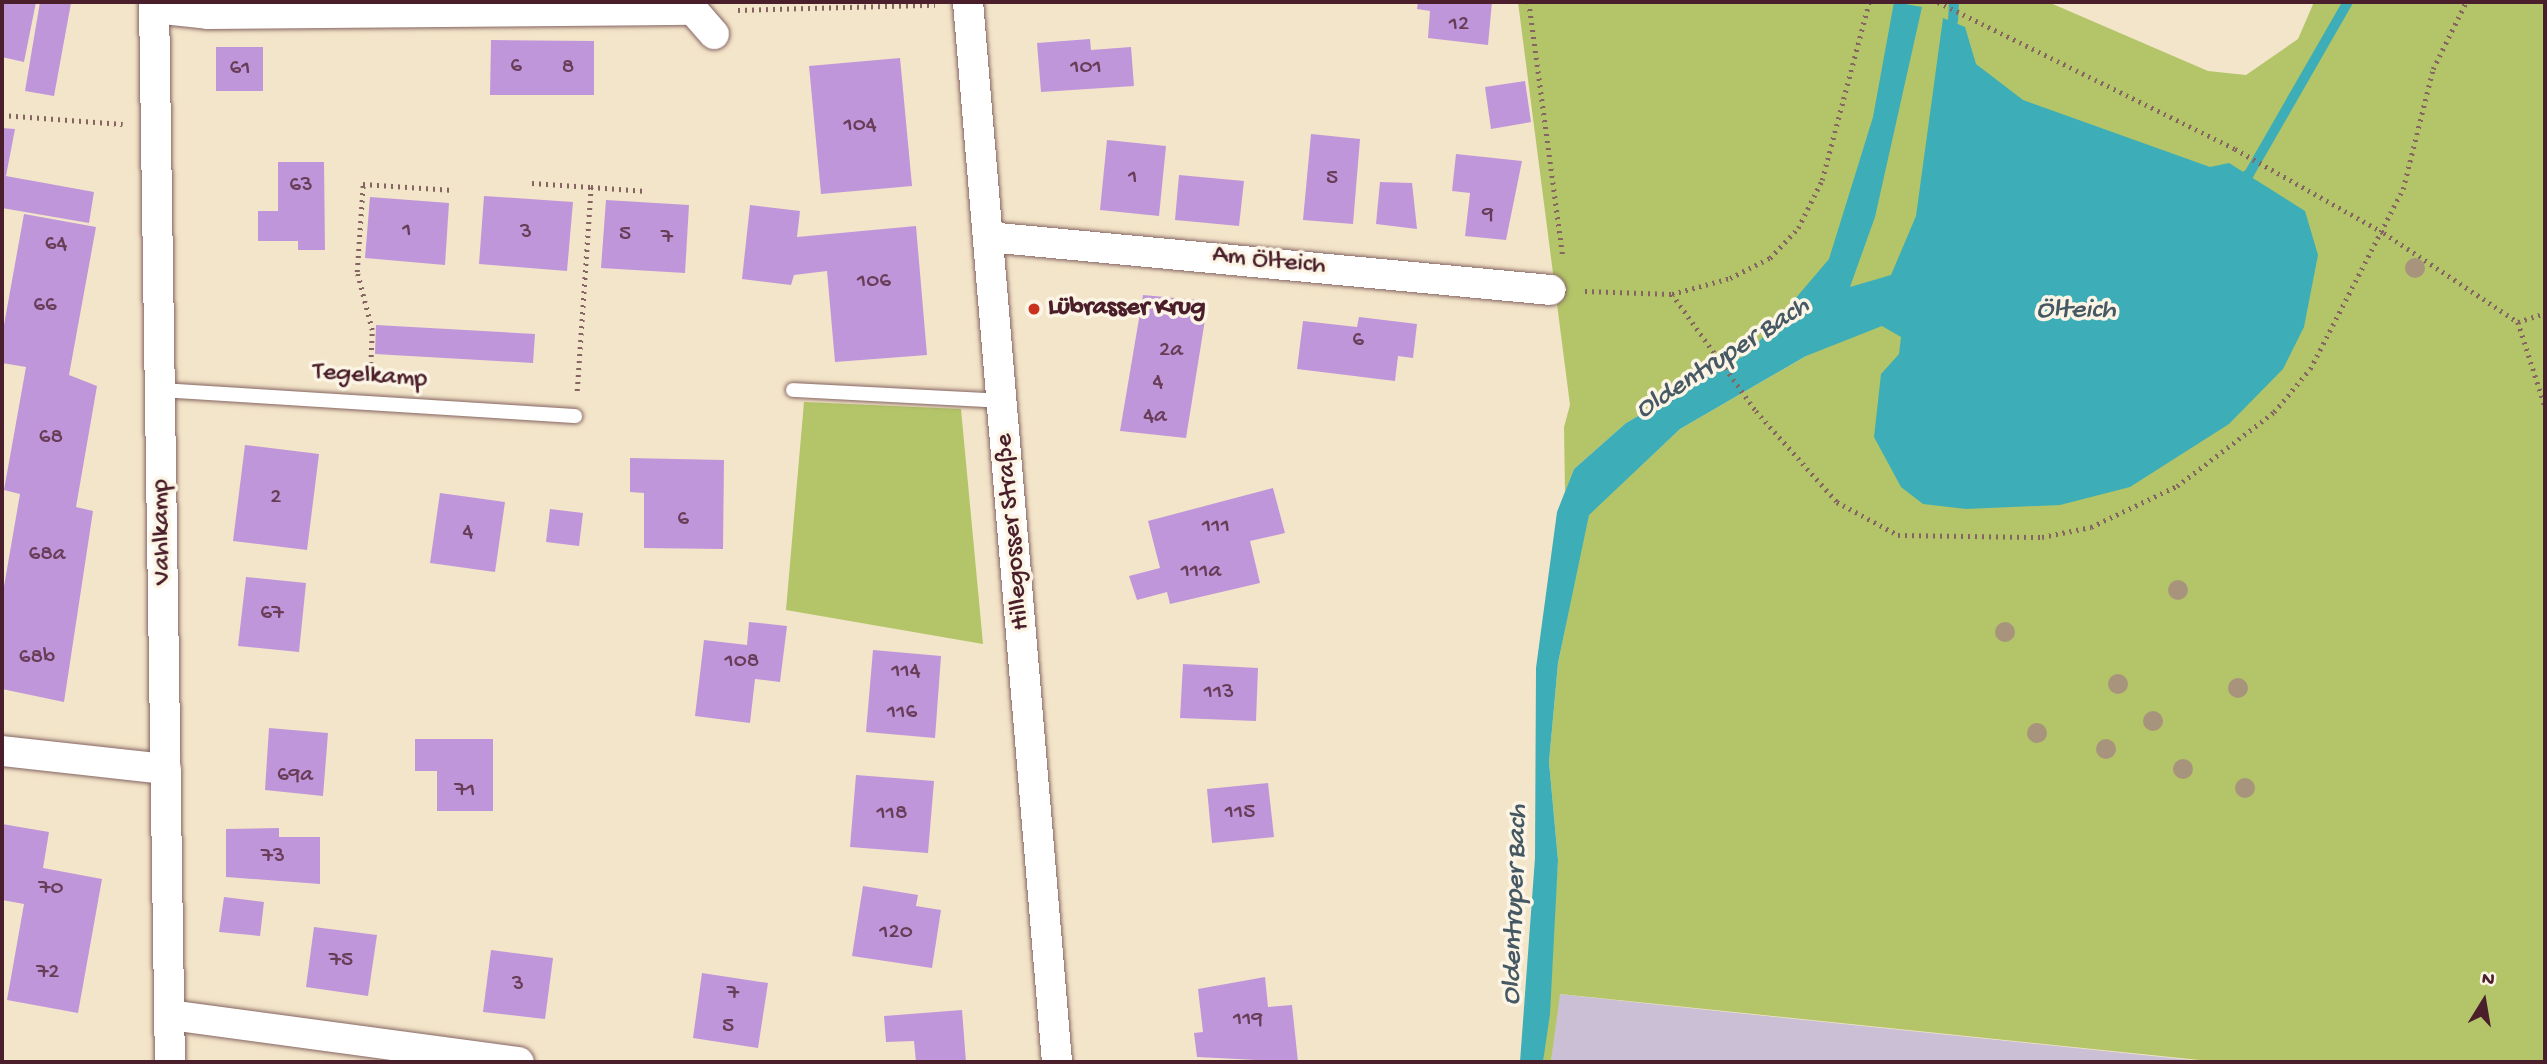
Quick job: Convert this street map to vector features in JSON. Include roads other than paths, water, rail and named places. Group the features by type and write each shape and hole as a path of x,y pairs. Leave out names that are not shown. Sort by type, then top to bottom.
{"street":[{"name":"Hillegosser Straße","path":"968,2 1057,1062"},
{"path":"154,5 208,15 693,10 714,34"},
{"name":"Vahlkamp","path":"154,5 170,1062"},
{"name":"Am Ölteich","path":"988,237 1564,281"},
{"path":"2,751 166,769"},
{"path":"170,1015 519,1062"}],"lane":[{"name":"Tegelkamp","path":"160,390 575,416"},
{"path":"793,390 1003,401"}],"water":[{"name":"Ölteich","path":"1894,2 1922,7 1875,217 1850,287 1891,275 1916,216 1943,18 1965,27 1976,64 2023,100 2210,167 2229,163 2305,211 2318,255 2304,327 2283,369 2229,424 2130,487 2060,505 1966,509 1923,504 1901,487 1874,437 1881,374 1899,354 1901,337 1882,326 1806,356 1680,429 1589,515 1558,663 1549,762 1558,860 1550,1014 1543,1062 1520,1062 1535,858 1536,668 1557,512 1574,469 1626,423 1750,352 1829,259 1873,117"}],"waterway":[{"path":"1953,21 1954,2"},
{"name":"Oldentruper Bach","path":"2239,180 2249,174 2348,2"}],"place":[{"name":"Lübrasser Krug","path":"1034,309"}]}
